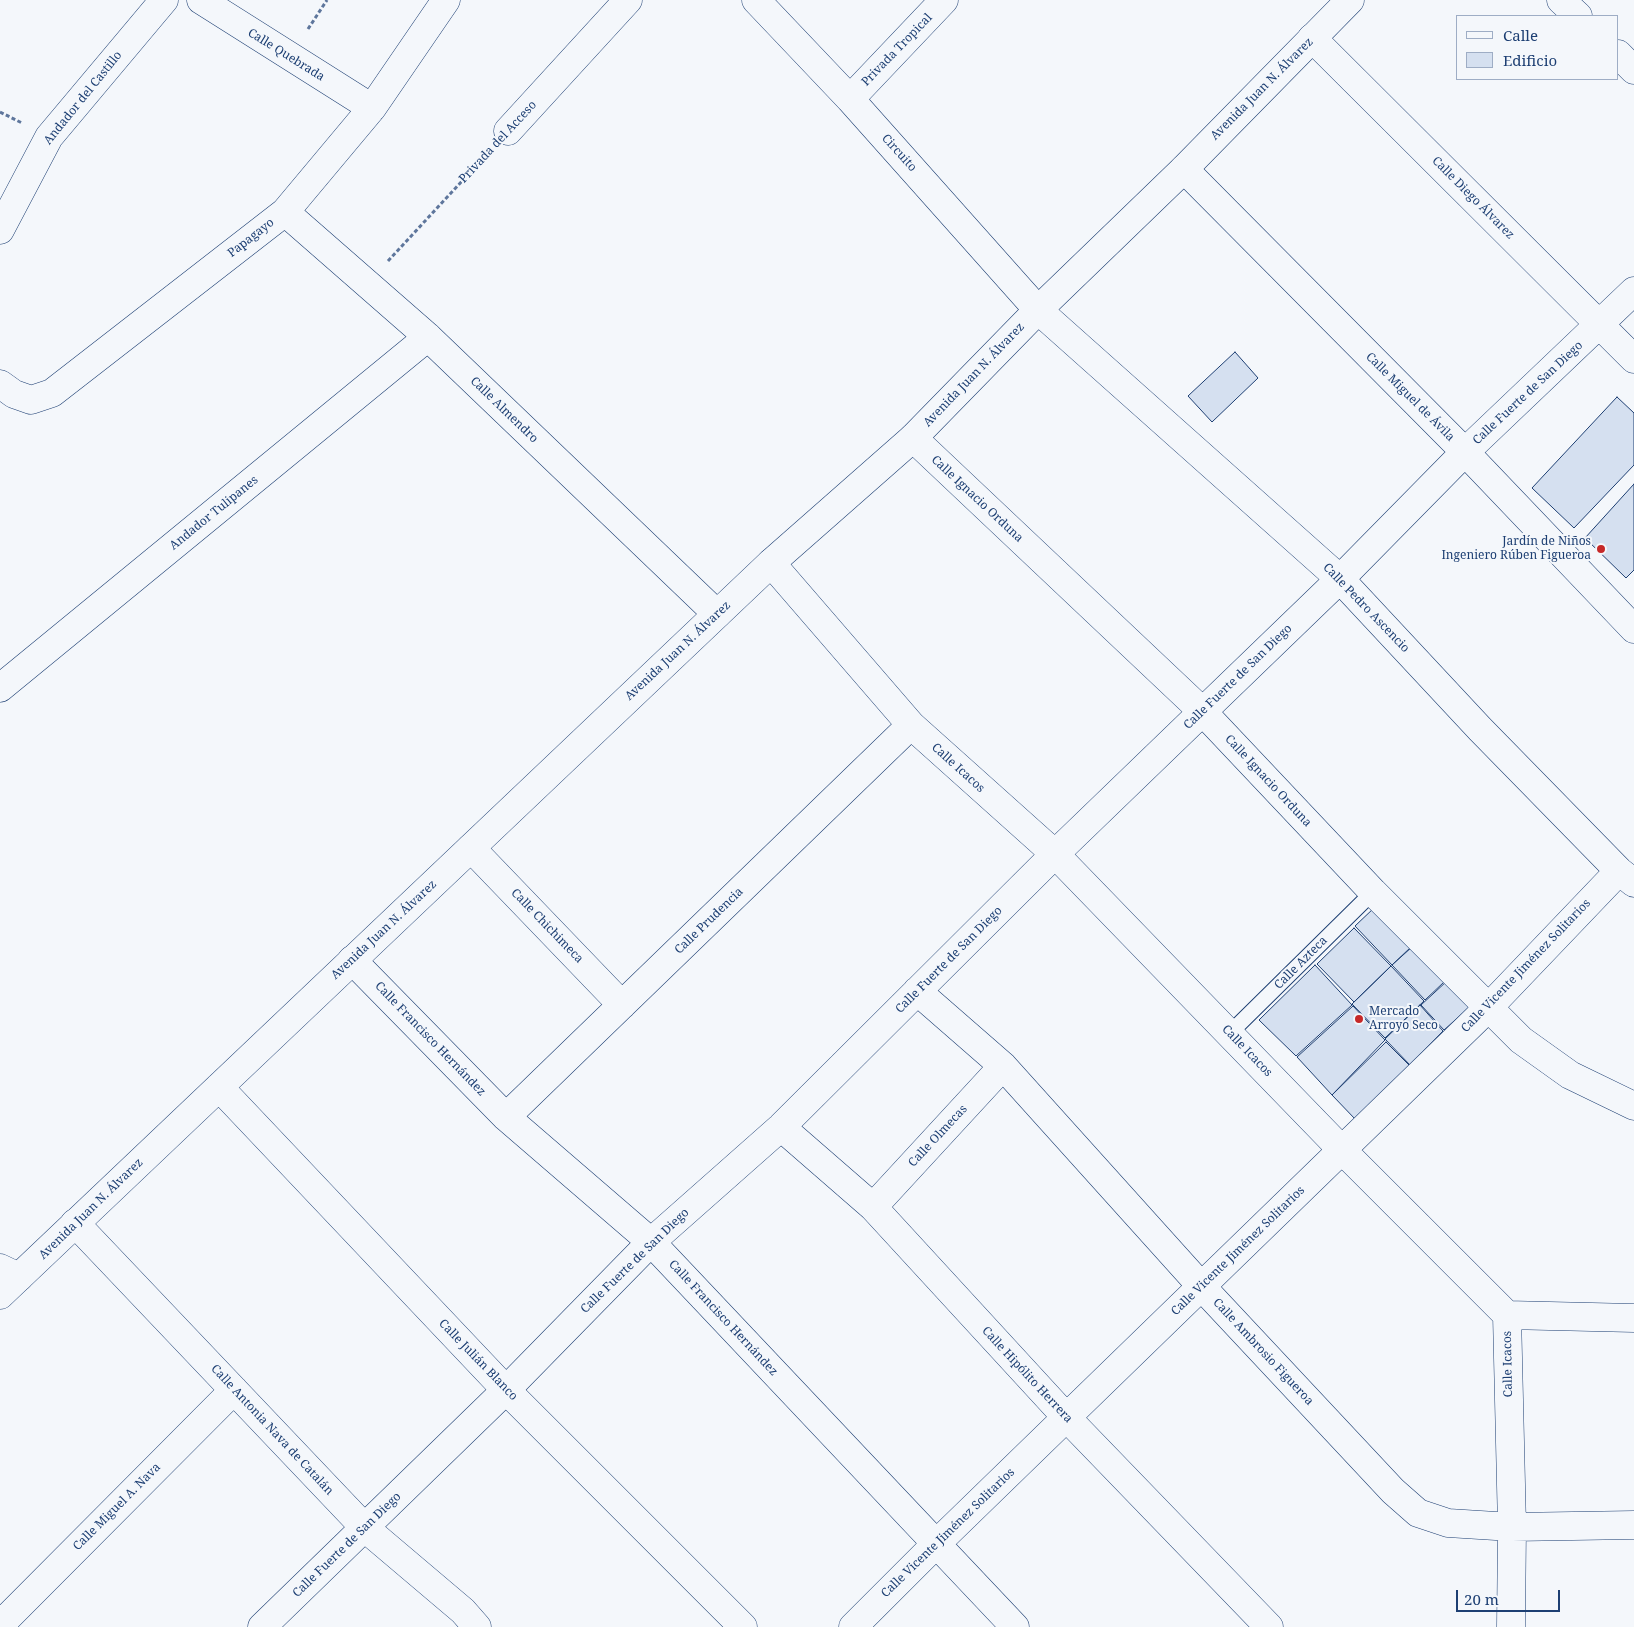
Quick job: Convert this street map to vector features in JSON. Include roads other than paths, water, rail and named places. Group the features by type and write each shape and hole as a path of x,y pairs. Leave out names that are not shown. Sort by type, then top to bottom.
{"street":[{"name":"Andador del Castillo","path":"0,230 49,137 164,0"},
{"name":"Calle Quebrada","path":"201,0 372,108"},
{"name":"Papagayo","path":"0,384 14,394 31,400 52,393 285,212 372,108 446,0"},
{"name":"Privada del Acceso","path":"508,131 628,0"},
{"name":"Circuito","path":"756,0 850,99 1038,310"},
{"name":"Privada Tropical","path":"850,99 944,0"},
{"name":"Avenida Juan N. Álvarez","path":"6,1280 75,1223 771,563 913,438 1038,310 1184,168 1350,0"},
{"path":"1561,0 1577,15"},
{"name":"Calle Diego Álvarez","path":"1312,38 1634,358"},
{"name":"Calle Miguel de Ávila","path":"1184,168 1465,452 1634,629"},
{"name":"Calle Almendro","path":"285,212 428,338 717,614"},
{"name":"Calle Fuerte de San Diego","path":"262,1627 506,1390 651,1242 781,1127 1055,854 1340,578 1465,452 1634,291"},
{"name":"Calle Pedro Ascencio","path":"1038,310 1340,578 1480,729 1627,877"},
{"name":"Andador Tulipanes","path":"0,688 428,338"},
{"name":"Calle Ignacio Orduna","path":"913,438 1202,712 1373,892 1521,1040 1570,1075 1634,1106"},
{"name":"Calle Icacos","path":"771,563 911,725 1055,854 1342,1150 1507,1315 1512,1527 1511,1627"},
{"name":"Calle Prudencia","path":"506,1117 911,725"},
{"name":"Calle Chichimeca","path":"471,848 622,1005"},
{"name":"Calle Vicente Jiménez Solitarios","path":"853,1627 1489,1007 1627,877"},
{"name":"Calle Francisco Hernández","path":"352,960 506,1117 651,1242 1014,1627"},
{"name":"Calle Ambrosio Figueroa","path":"917,991 1003,1066 1202,1287 1393,1491 1418,1512 1448,1523 1512,1527 1634,1525"},
{"name":"Calle Olmecas","path":"873,1207 1003,1066"},
{"name":"Calle Julián Blanco","path":"219,1087 506,1390 743,1627"},
{"name":"Calle Hipólito Herrera","path":"781,1127 873,1207 1067,1418 1269,1627"},
{"name":"Calle Antonia Nava de Catalán","path":"75,1223 365,1528 463,1611 478,1627"},
{"path":"1507,1315 1634,1318"},
{"name":"Calle Miguel A. Nava","path":"0,1625 234,1390"}],"lane":[{"name":"Calle Azteca","path":"1230,1033 1373,892"}],"place":[{"name":"Jardín de Niños Ingeniero Rúben Figueroa","path":"1601,549"},
{"name":"Mercado Arroyo Seco","path":"1359,1019"}]}
